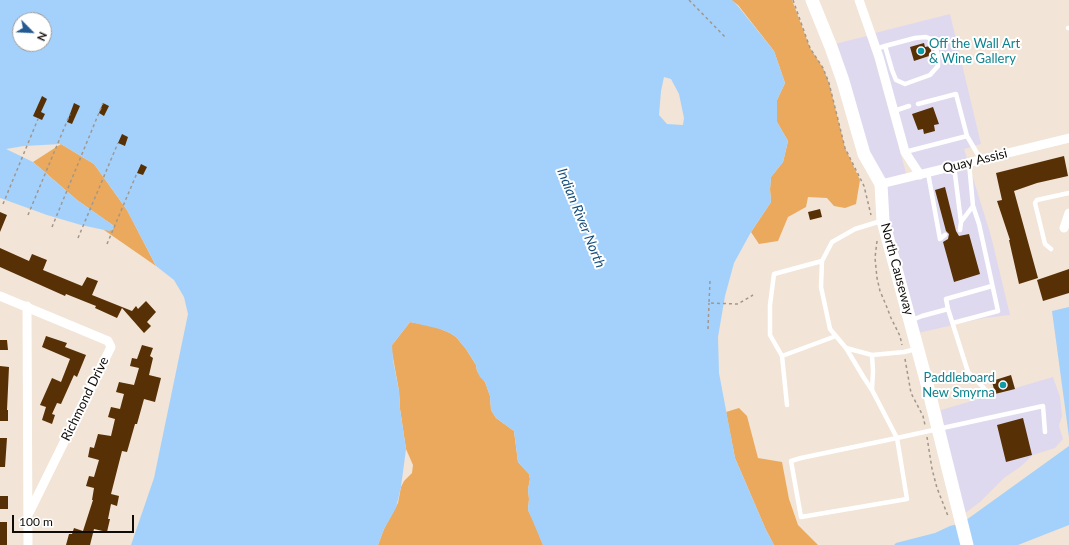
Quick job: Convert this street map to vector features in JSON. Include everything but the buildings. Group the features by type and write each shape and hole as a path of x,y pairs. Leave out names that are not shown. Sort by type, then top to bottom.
{"main road":[{"name":"North Causeway","path":"812,0 841,74 864,154 881,184 878,222 918,348 932,430 958,508 967,545"}],"street":[{"path":"859,0 876,49 905,152 924,174"},
{"name":"Quay Assisi","path":"881,184 1069,138"},
{"path":"1064,228 1069,213"},
{"name":"Richmond Drive","path":"0,296 108,341 111,347 29,513"},
{"name":"Richmond Drive","path":"27,306 28,545"}],"lane":[{"path":"876,49 886,46 915,38 926,37 934,40 938,56 938,66 930,75 905,84 896,80 886,46"},
{"path":"918,104 956,94 966,136 981,160"},
{"path":"894,110 909,106"},
{"path":"905,152 966,136"},
{"path":"953,323 998,311 979,224 973,206 968,163"},
{"path":"954,166 961,222 960,230"},
{"path":"924,174 940,239 945,235"},
{"path":"1051,249 1045,244 1035,203 1037,200 1069,193"},
{"path":"961,222 973,206"},
{"path":"878,222 855,229 832,242 822,261 821,287 830,329 846,348 872,390 897,438 907,499 801,517 791,461 897,438 932,430 1043,406 1045,432"},
{"path":"787,406 782,356 770,334 770,305 774,274 822,261"},
{"path":"984,388 968,372 946,299 992,286"},
{"path":"910,321 948,309"},
{"path":"782,356 836,336"},
{"path":"846,348 872,355 904,352 918,348"},
{"path":"872,355 874,371 872,390"}],"path":[{"path":"690,0 726,38"},
{"path":"793,0 810,48 823,68 829,83 845,148 864,186 878,222"},
{"path":"52,227 103,103"},
{"path":"28,215 70,114"},
{"path":"3,204 38,119"},
{"path":"78,238 118,143"},
{"path":"107,244 137,173"},
{"path":"877,240 875,258 880,291 890,318 900,336 910,393 932,430 932,469 937,488 949,518"},
{"path":"708,329 710,280"},
{"path":"709,303 738,304 753,295"}],"shaded area":[{"path":"731,0 792,0 810,48 823,68 829,83 845,148 860,180 856,204 845,208 834,206 827,198 808,197 806,207 788,217 778,241 759,244 751,232 771,202 771,177 783,162 788,141 777,122 777,100 785,83 774,51 738,5"},
{"path":"950,14 981,144 964,149 991,236 1010,315 984,318 918,333 835,44 867,36 908,180 917,179 883,56 875,33"},
{"path":"61,144 94,164 127,210 156,266 104,230 112,230 114,226 77,200 33,162"},
{"path":"410,322 433,326 450,333 456,337 466,349 476,365 477,371 485,382 490,396 491,410 496,418 514,431 518,462 529,474 530,479 528,489 528,510 543,545 378,545 384,529 398,503 401,487 404,481 412,473 413,465 406,449 399,391 392,352 392,345"},
{"path":"1053,377 1060,397 1062,416 1059,426 1063,439 1055,448 1033,455 1020,467 1004,478 980,502 964,514 949,455 941,410"},
{"path":"739,408 747,416 758,458 782,462 789,499 798,525 818,545 774,545 735,458 726,412"}],"water":[{"name":"Indian River North","path":"0,0 732,0 774,51 785,83 777,100 777,122 788,141 783,162 771,177 771,202 751,232 734,263 725,296 718,337 719,373 735,458 774,545 543,545 528,510 528,489 530,479 529,474 518,462 514,431 496,418 491,410 490,396 485,382 477,371 476,365 466,349 456,337 450,333 440,329 410,322 392,345 406,449 401,487 396,508 384,529 378,545 131,545 154,478 188,314 184,297 174,280 156,266 127,210 94,164 61,144 24,146 6,149 33,162 77,200 114,226 112,230 109,231 47,215 0,198","holes":["664,77 671,79 679,94 684,118 683,125 667,124 659,115"]},
{"path":"1069,307 1069,437 1052,311"},
{"path":"1069,446 1069,525 1018,545 894,545 896,543 935,533 950,526 962,523"}],"place":[{"name":"Off the Wall Art & Wine Gallery","path":"921,51"},
{"name":"Paddleboard New Smyrna","path":"1003,385"}]}
